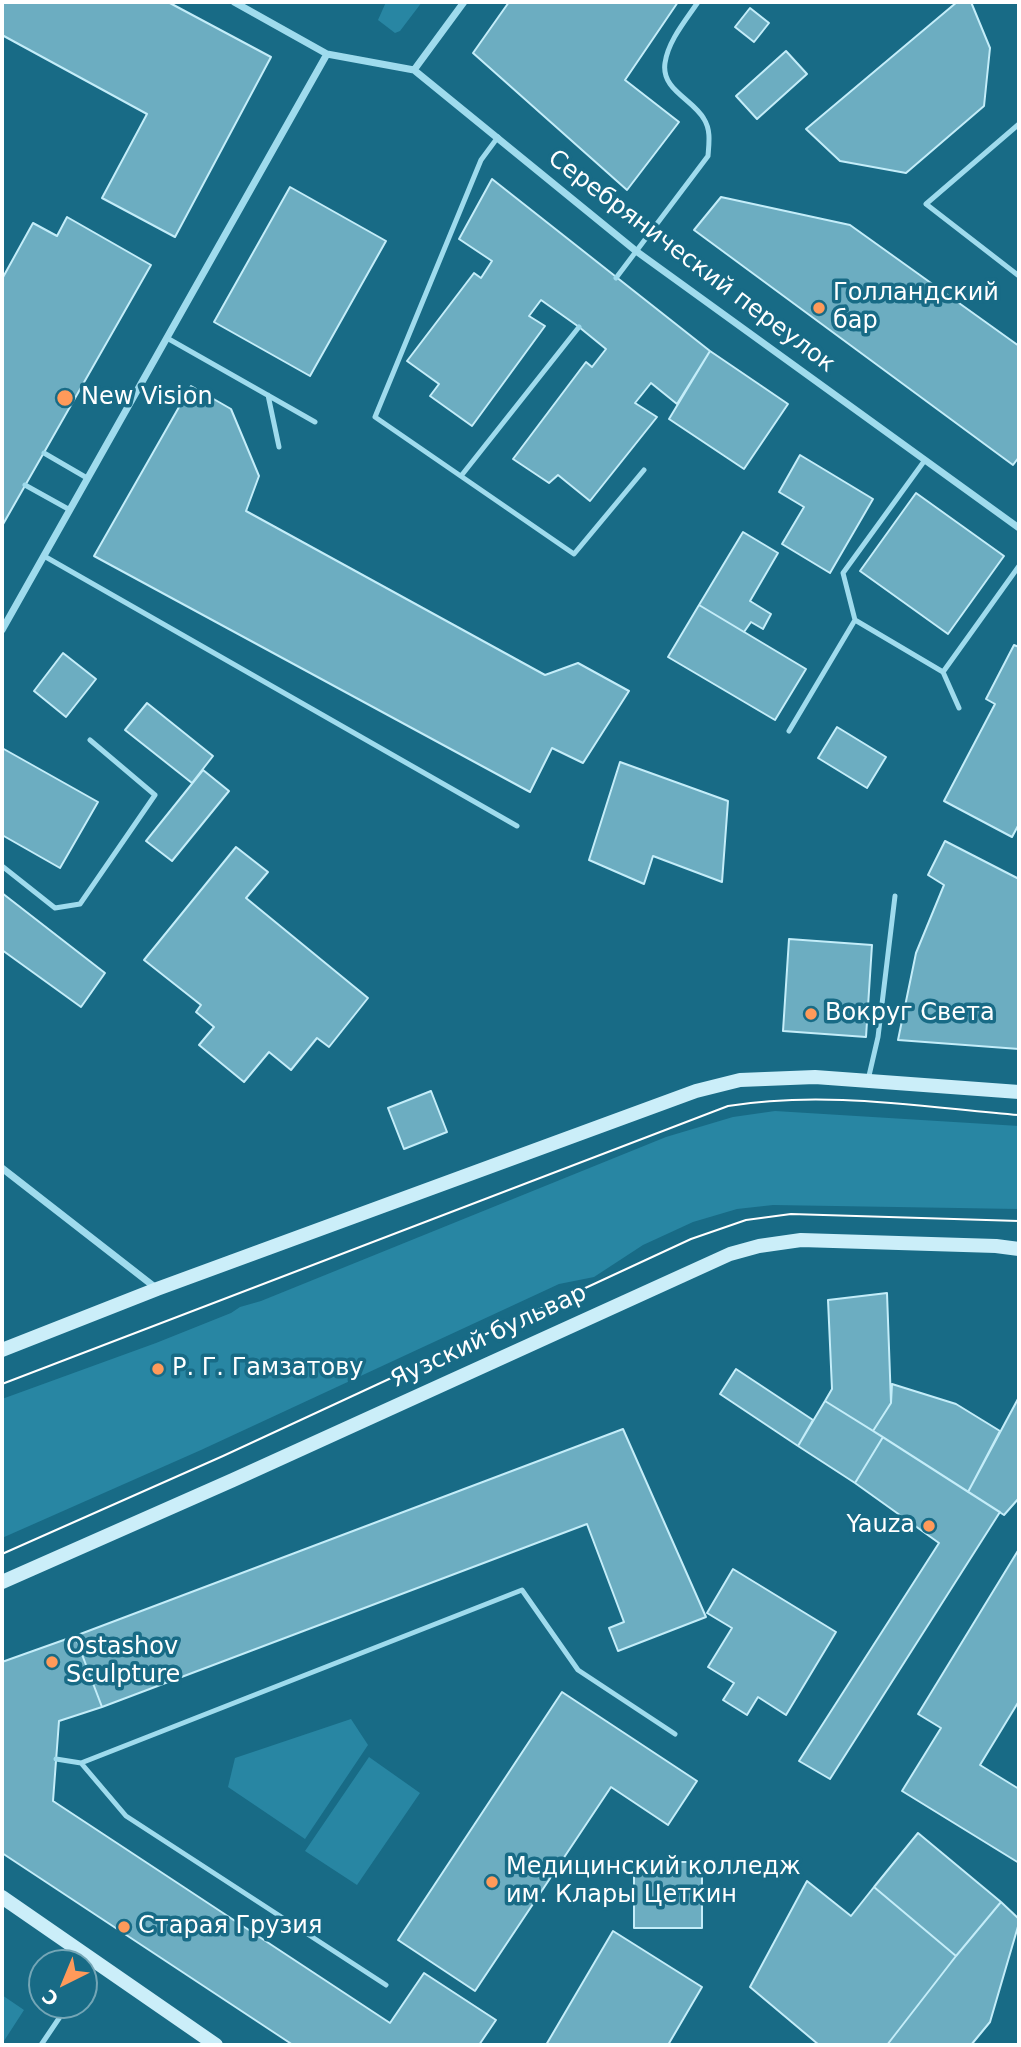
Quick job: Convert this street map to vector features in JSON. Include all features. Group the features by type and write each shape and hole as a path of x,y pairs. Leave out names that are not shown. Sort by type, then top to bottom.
{"main road":[{"path":"2,1350 157,1289 696,1091 740,1080 781,1077 868,1080 1019,1092"},
{"name":"Яузский бульвар","path":"2,1582 730,1254 759,1246 801,1241 996,1246 1019,1249"},
{"path":"2,1897 78,1949"},
{"path":"98,1963 216,2045"}],"street":[{"path":"234,2 327,54 414,70 464,2"},
{"path":"2,629 327,54"},
{"name":"Серебрянический переулок","path":"414,70 636,251 1019,528"},
{"path":"2,1168 157,1289"}],"lane":[{"path":"616,278 708,156 709,134 704,117 668,83 664,65 671,43 698,2"},
{"path":"1019,124 926,204 1019,276"},
{"path":"498,137 481,160 375,416 574,554 644,470"},
{"path":"461,476 579,327"},
{"path":"167,338 315,422"},
{"path":"268,395 279,447"},
{"path":"44,453 87,478"},
{"path":"789,731 855,620 843,573 925,460"},
{"path":"25,485 69,510"},
{"path":"44,556 517,826"},
{"path":"943,672 1019,566"},
{"path":"855,620 943,672 959,708"},
{"path":"2,866 55,908 80,904 95,883 155,795 90,740"},
{"path":"868,1080 877,1037 895,895"},
{"path":"56,1759 81,1763 522,1590 578,1670 675,1734"},
{"path":"81,1763 127,1816 387,1985"},
{"path":"41,2045 59,2019"}],"shaded area":[{"path":"386,2 422,2 400,31 395,33 378,20"},
{"path":"775,1111 1019,1126 1019,1209 773,1205 737,1209 693,1222 643,1245 594,1277 559,1284 201,1450 2,1538 2,1399 156,1343 666,1137 733,1117"},
{"path":"351,1719 368,1745 305,1839 228,1787 235,1758"},
{"path":"369,1757 420,1793 357,1885 305,1851"},
{"path":"2,1995 24,2010 2,2044"}],"building":[{"path":"2,2 168,2 271,57 175,237 102,198 147,114 2,35"},
{"path":"509,2 678,2 625,80 679,122 627,190 473,53"},
{"path":"957,2 971,2 990,48 984,106 906,173 840,161 806,129"},
{"path":"750,8 769,23 754,42 735,27"},
{"path":"786,51 807,74 757,119 736,96"},
{"path":"492,179 710,351 677,404 651,383 635,403 657,417 590,501 558,475 549,483 513,459 586,362 592,367 606,349 579,327 541,300 529,316 545,326 472,426 430,396 439,384 407,361 474,273 481,278 492,261 459,239"},
{"path":"290,187 386,241 310,376 214,322"},
{"path":"721,197 850,225 1019,346 1019,457 1013,465 694,230"},
{"path":"67,217 151,265 2,526 2,279 33,223 57,236"},
{"path":"710,351 788,404 744,469 669,419"},
{"path":"191,386 231,409 259,476 246,511 545,675 578,663 629,691 583,763 552,748 530,792 94,556"},
{"path":"800,455 873,499 830,573 782,544 804,507 779,492"},
{"path":"916,493 1004,556 948,634 860,571"},
{"path":"743,532 778,553 750,601 771,614 763,629 751,622 744,632 699,605"},
{"path":"699,605 806,669 775,720 668,657"},
{"path":"1014,645 1019,647 1019,824 1012,837 944,801 995,704 986,699"},
{"path":"63,653 96,679 66,717 34,691"},
{"path":"147,703 213,756 192,783 125,730"},
{"path":"837,727 886,757 867,788 818,758"},
{"path":"2,748 98,802 60,868 2,835"},
{"path":"620,762 728,801 722,882 653,856 644,884 589,860"},
{"path":"203,770 229,791 172,861 146,841"},
{"path":"945,841 1019,879 1019,1049 898,1040 916,953 944,885 928,875"},
{"path":"236,847 268,872 246,898 368,998 329,1047 317,1038 291,1070 269,1052 244,1082 199,1045 214,1027 196,1012 201,1005 144,960"},
{"path":"2,893 105,973 81,1007 2,950"},
{"path":"789,939 872,945 866,1037 783,1031"},
{"path":"431,1091 447,1132 404,1149 388,1108"},
{"path":"887,1293 891,1403 873,1431 825,1401 832,1389 828,1300"},
{"path":"736,1369 813,1420 798,1446 720,1394"},
{"path":"892,1384 956,1404 1000,1431 968,1492 873,1431 891,1403"},
{"path":"1019,1397 1019,1498 1004,1515 968,1492"},
{"path":"825,1401 883,1437 855,1483 798,1446"},
{"path":"623,1429 706,1617 618,1651 609,1628 624,1622 587,1524 102,1707 75,1636"},
{"path":"883,1437 1000,1512 830,1779 799,1761 939,1543 855,1483"},
{"path":"1019,1549 1019,1701 980,1765 1019,1789 1019,1863 902,1791 941,1728 918,1714"},
{"path":"733,1569 836,1632 786,1715 758,1697 747,1715 723,1700 734,1683 708,1667 732,1628 707,1613"},
{"path":"75,1636 102,1707 59,1721 53,1801 390,2023 424,1973 496,2020 479,2045 293,2045 2,1853 2,1662"},
{"name":"Медицинский колледж им. Клары Цеткин","path":"562,1692 697,1781 668,1825 611,1787 475,1991 398,1940"},
{"path":"918,1833 1001,1902 956,1956 874,1887"},
{"path":"634,1862 702,1862 702,1928 634,1928"},
{"path":"807,1881 851,1916 874,1887 956,1956 887,2045 819,2045 750,1987"},
{"path":"1001,1902 1019,1919 1019,1923 990,2022 971,2045 887,2045 956,1956"},
{"path":"613,1931 702,1987 668,2045 546,2045"}],"tram line":[{"path":"2,1384 728,1106 764,1101 874,1101 1019,1115"},
{"path":"2,1554 223,1456 691,1239 746,1220 791,1214 1019,1221"}],"place":[{"name":"Голландский бар","path":"819,308"},
{"name":"New Vision","path":"65,398"},
{"name":"Вокруг Света","path":"811,1014"},
{"name":"Р. Г. Гамзатову","path":"158,1369"},
{"name":"Yauza","path":"929,1526"},
{"name":"Ostashov Sculpture","path":"52,1662"},
{"name":"Медицинский колледж им. Клары Цеткин","path":"492,1882"},
{"name":"Старая Грузия","path":"124,1927"}]}
